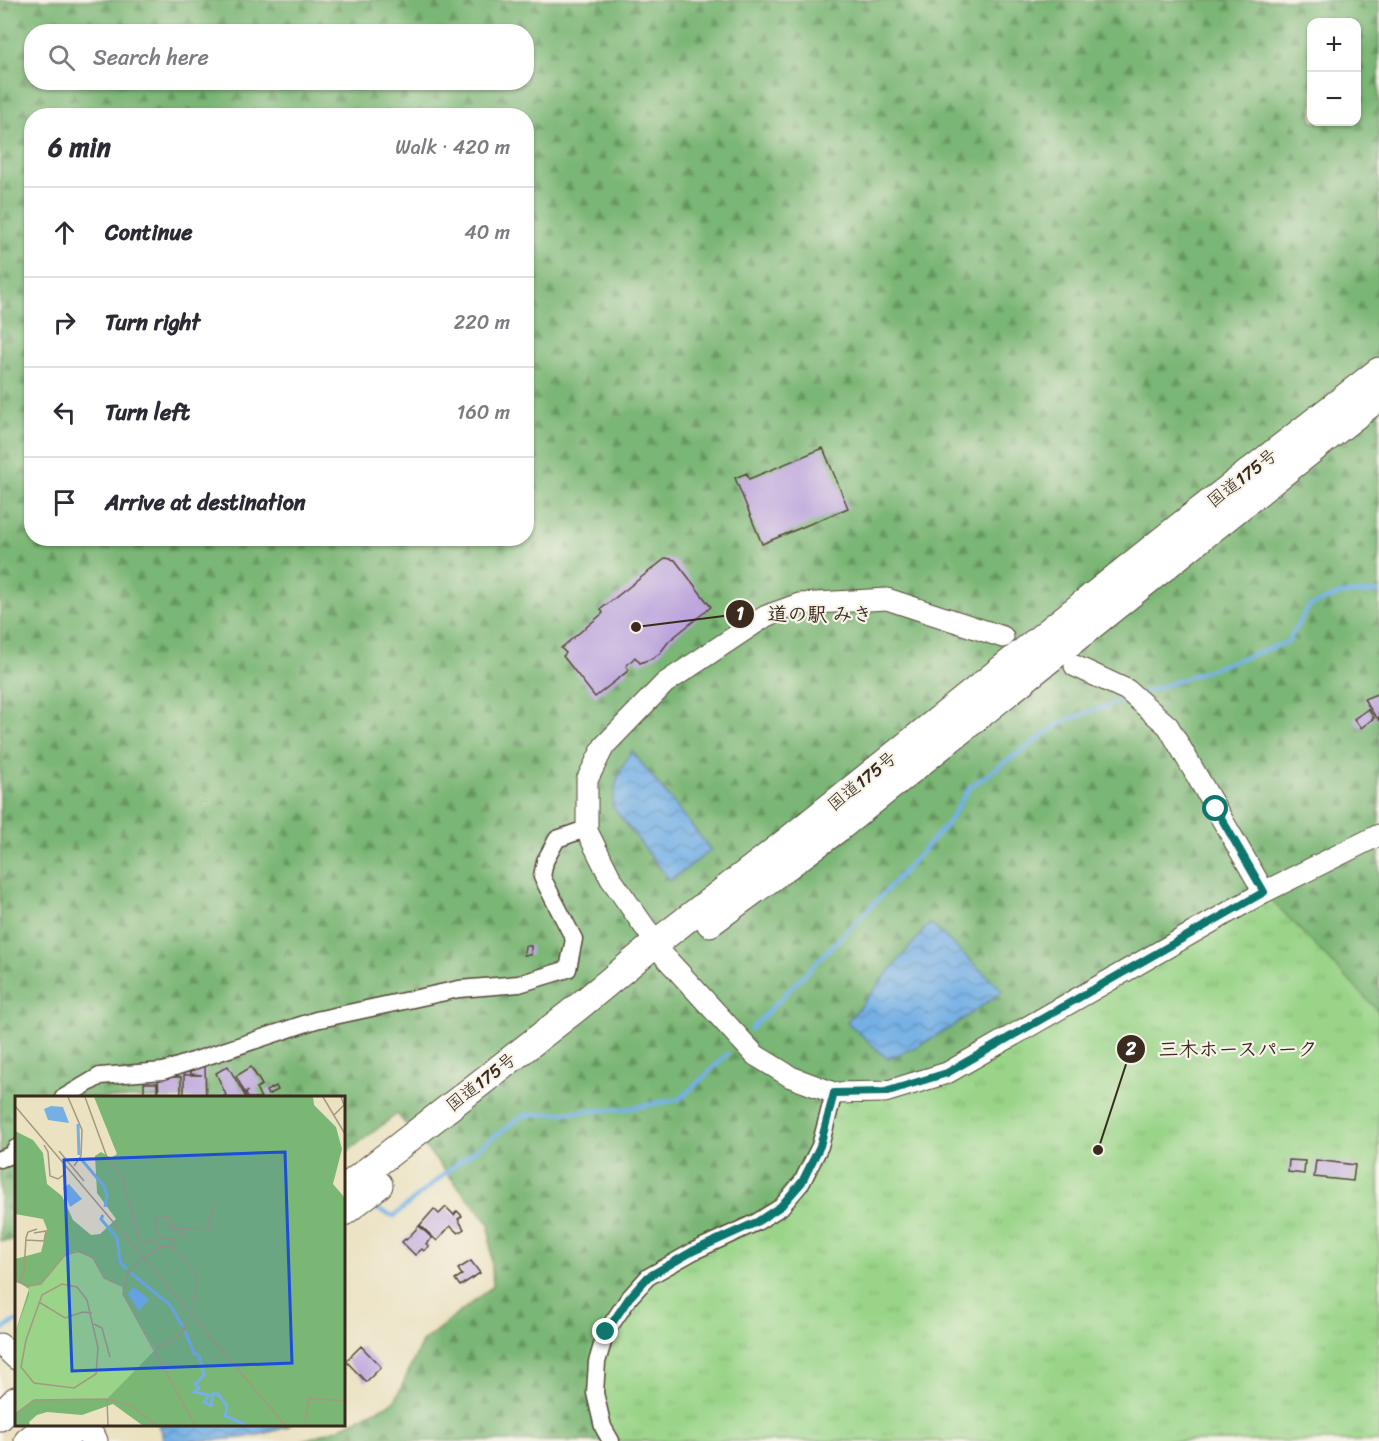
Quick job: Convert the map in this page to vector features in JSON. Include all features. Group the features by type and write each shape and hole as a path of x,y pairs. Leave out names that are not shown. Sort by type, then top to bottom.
{"highway":[{"name":"国道175号","path":"345,1211 589,1021 660,950 781,846 1171,533 1379,371"},
{"name":"国道175号","path":"346,1186 577,1008 839,828 1379,398"},
{"path":"0,1417 15,1401"},
{"path":"28,1441 48,1426"},
{"path":"60,1441 89,1435"}],"street":[{"path":"1003,637 887,599 799,604 765,616 665,683 604,746 587,780 587,831 611,879 660,950 755,1055 791,1077 834,1093 885,1092 947,1073 1264,892 1379,835"},
{"path":"1075,666 1127,690 1168,726 1264,892"},
{"path":"66,1096 100,1076 163,1071 316,1020 459,989 519,984 568,969 574,939 542,877 545,861 557,839 587,831"},
{"path":"611,1441 603,1427 595,1393 597,1362 606,1332 629,1298 648,1277 693,1251 757,1222 781,1206 802,1182 820,1146 834,1093"},
{"path":"0,1159 11,1155 15,1149"},
{"path":"0,1344 15,1358"}],"green space":[{"path":"0,0 1379,0 1379,1196 1181,1441 301,1441 345,1426 395,1401 422,1342 493,1286 489,1223 397,1114 345,1153 345,1096 15,1096 15,1241 0,1241"},
{"path":"1264,892 1379,1012 1379,1441 613,1441 595,1393 606,1332 648,1277 781,1207 807,1171 834,1093 947,1073"}],"water":[{"path":"632,751 711,850 670,881 612,806 618,777"},
{"path":"930,923 1003,991 950,1028 888,1059 847,1022"},
{"path":"159,1426 288,1426 245,1437 212,1440 163,1441"}],"building":[{"path":"823,448 848,508 762,544 735,478 747,473 749,479"},
{"path":"666,558 675,560 711,607 669,641 653,658 640,663 635,657 626,666 629,670 595,697 563,656 566,653 561,648 603,613 601,609"},
{"path":"1379,693 1379,720 1364,699"},
{"path":"1368,709 1374,718 1361,728 1354,719"},
{"path":"525,946 531,946 531,955 524,955"},
{"path":"191,1066 205,1066 206,1096 184,1096 184,1075 202,1075 191,1074"},
{"path":"228,1066 245,1096 224,1096 226,1095 216,1073"},
{"path":"251,1067 262,1085 256,1088 260,1096 247,1096 248,1091 245,1093 236,1076"},
{"path":"158,1077 181,1077 181,1096 159,1096"},
{"path":"144,1083 157,1083 157,1096 144,1096"},
{"path":"276,1086 278,1090 268,1095 266,1091"},
{"path":"1289,1160 1305,1161 1304,1174 1288,1172"},
{"path":"1316,1160 1355,1165 1353,1181 1314,1177"},
{"path":"446,1207 454,1215 457,1211 462,1216 458,1219 464,1229 458,1233 450,1226 437,1241 420,1225 434,1209 439,1214"},
{"path":"419,1226 432,1238 426,1244 429,1246 424,1251 422,1249 415,1255 402,1242"},
{"path":"471,1261 480,1273 460,1286 455,1279 462,1275 458,1269"},
{"path":"361,1346 381,1367 366,1382 346,1361"}],"waterway":[{"path":"1140,694 1288,642 1308,607 1341,594 1379,592"},
{"path":"751,1029 883,894 947,824 970,787 1064,721 1127,699"},
{"path":"368,1206 394,1216 459,1162 524,1115 625,1109 680,1099 727,1054"},
{"path":"0,1331 15,1322"}],"place":[{"name":"道の駅 みき","path":"636,627"},
{"name":"三木ホースパーク","path":"1098,1150"}],"route":[{"path":"606,1332 629,1298 648,1277 693,1251 757,1222 781,1206 802,1182 820,1146 834,1093 885,1092 947,1073 1264,892 1216,809"}]}
